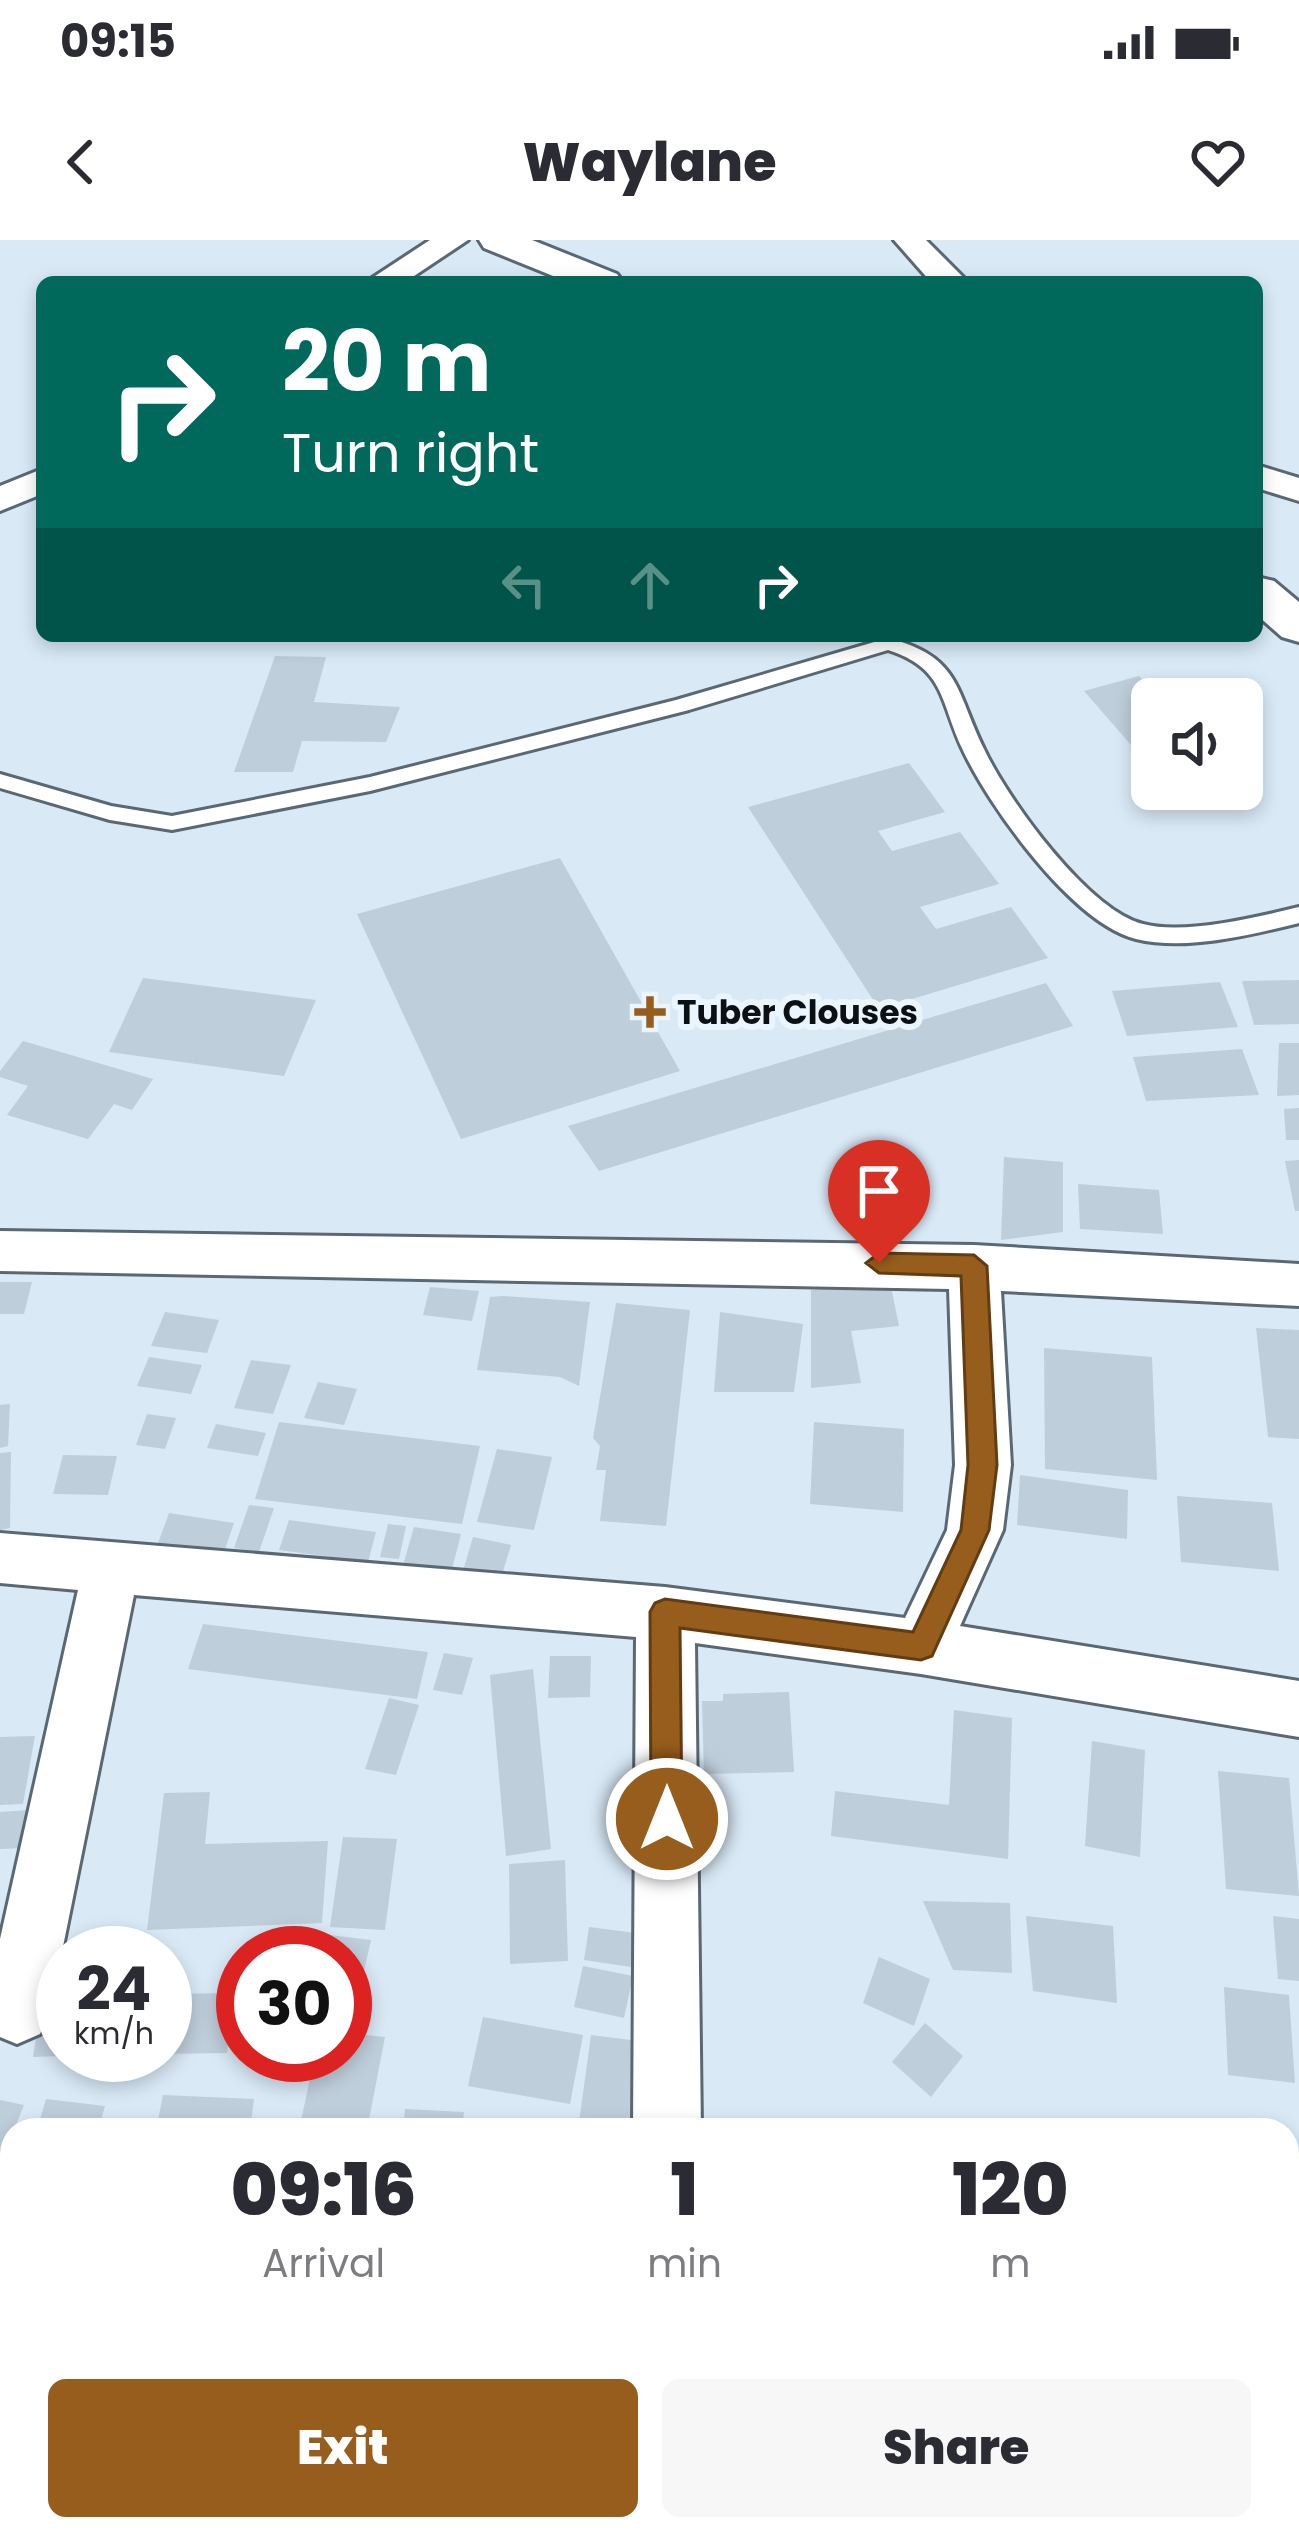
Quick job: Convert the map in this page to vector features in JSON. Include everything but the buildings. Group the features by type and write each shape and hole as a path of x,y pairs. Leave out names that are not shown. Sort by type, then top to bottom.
{"main road":[{"path":"498,240 588,276"},
{"path":"1263,596 1299,627"}],"street":[{"path":"392,276 452,240"},
{"path":"910,240 944,276"},
{"path":"1263,478 1299,490"},
{"path":"0,500 36,483"},
{"path":"0,1251 690,1257 974,1266 1299,1285"},
{"path":"921,1647 975,1530 982,1465 974,1266"},
{"path":"0,1558 665,1612 921,1647 1299,1709"},
{"path":"17,2011 112,1564"},
{"path":"665,1612 668,2118"}],"lane":[{"path":"0,781 110,813 172,823 370,784 682,705 888,644 920,651 945,673 980,764 1075,890 1136,932 1251,928 1299,915"}],"place":[{"name":"Tuber Clouses","path":"650,1012"}],"route":[{"path":"667,1819 665,1612 921,1647 975,1530 982,1465 974,1266 879,1263"}]}
